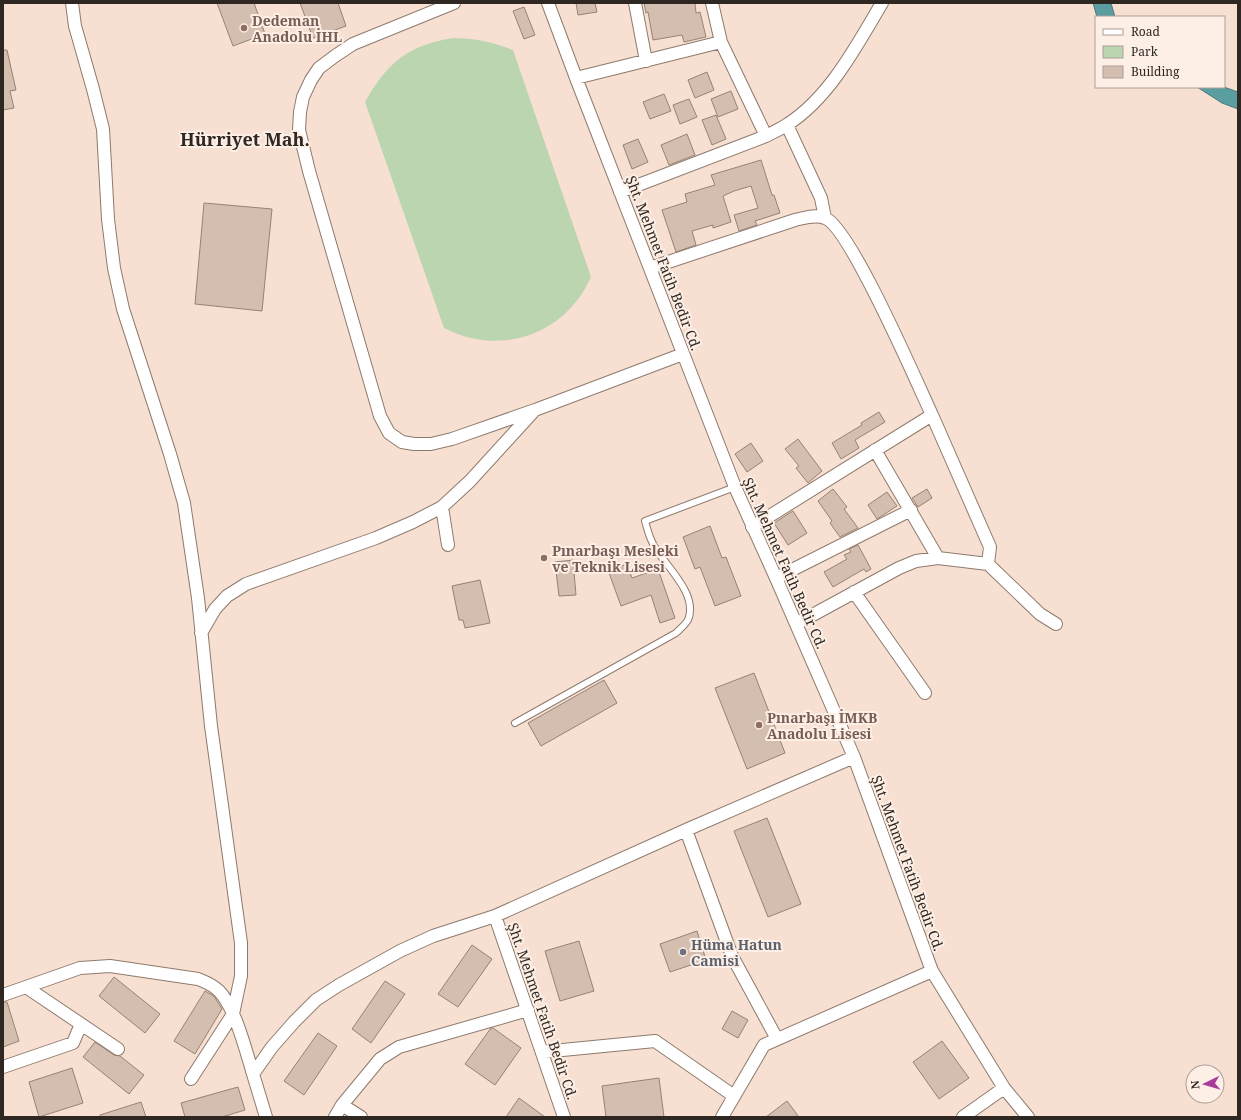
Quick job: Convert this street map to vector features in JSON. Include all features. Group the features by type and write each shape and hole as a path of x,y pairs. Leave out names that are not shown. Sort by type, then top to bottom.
{"street":[{"path":"72,3 75,26 103,129 108,219 114,268 123,309 170,454 184,503 198,598 211,726 241,943 241,976 233,1014 192,1079"},
{"name":"Şht. Mehmet Fatih Bedir Cd.","path":"548,3 735,487 854,757 932,971 1004,1088 1028,1117"},
{"path":"634,3 646,61"},
{"path":"712,3 721,42 766,136"},
{"path":"620,192 766,136 787,125 815,102 846,63 882,3"},
{"path":"451,4 353,44 319,68 303,96 300,112 299,130 303,149 380,416 389,433 402,442 414,444 431,444 452,439 535,410 683,354"},
{"path":"576,78 721,42"},
{"path":"787,125 821,198 825,218"},
{"path":"650,268 795,220 814,217 825,218 835,225 859,263 932,415 990,547 988,564"},
{"path":"201,633 215,609 227,596 246,584 376,538 413,522 442,506 470,481 535,410"},
{"path":"752,527 932,415"},
{"path":"876,450 938,558"},
{"path":"442,506 448,545"},
{"path":"776,578 911,510"},
{"path":"796,624 899,568 916,561 938,558 988,564 1040,614 1056,624"},
{"path":"854,592 925,693"},
{"path":"253,1074 272,1047 316,1000 339,985 400,951 433,936 495,916 686,830 854,757"},
{"path":"686,830 732,956 777,1039"},
{"name":"Şht. Mehmet Fatih Bedir Cd.","path":"495,916 564,1117"},
{"path":"3,995 80,968 110,966 198,979 211,984 227,1001 233,1014 266,1117"},
{"path":"722,1117 764,1045 932,971"},
{"path":"26,987 118,1049"},
{"path":"335,1117 342,1105 380,1059 399,1047 528,1010"},
{"path":"3,1067 73,1043 81,1024"},
{"path":"542,1052 655,1041 734,1096"},
{"path":"962,1117 1004,1088"},
{"path":"342,1105 362,1117"}],"lane":[{"path":"515,723 676,633 683,626 688,620 689,614 686,593 680,580 657,552 651,540 645,521 735,487"}],"green space":[{"path":"453,38 483,41 513,50 591,277 578,299 564,315 541,330 516,339 489,341 460,335 444,328 365,102 373,88 391,66 400,58 423,45"}],"water":[{"path":"1093,3 1111,3 1115,16 1097,16"},
{"path":"1225,87 1238,92 1238,109 1222,103 1199,88"}],"building":[{"path":"217,3 254,3 265,34 233,46"},
{"path":"300,3 338,3 346,26 313,38"},
{"path":"576,3 595,3 597,12 578,15"},
{"path":"644,3 695,3 696,13 700,12 706,37 684,42 682,35 653,40 648,12 646,13"},
{"path":"524,7 535,35 524,39 513,11"},
{"path":"3,50 7,50 16,90 10,91 14,108 3,110"},
{"path":"707,72 714,90 695,98 688,80"},
{"path":"731,91 738,109 718,117 711,99"},
{"path":"664,94 671,111 650,119 643,102"},
{"path":"689,99 697,117 680,124 673,105"},
{"path":"716,115 726,139 712,145 702,120"},
{"path":"687,134 695,155 669,165 661,145"},
{"path":"638,139 648,162 632,169 623,145"},
{"path":"761,160 772,195 774,195 780,213 755,221 757,225 739,231 734,215 758,208 751,186 734,191 723,196 731,222 713,228 713,225 692,231 696,245 676,252 662,210 687,202 685,194 715,185 711,175"},
{"path":"204,203 272,209 262,311 195,304"},
{"path":"879,412 885,422 855,440 859,448 841,459 832,443 862,425 861,423"},
{"path":"798,439 822,471 808,483 796,468 799,466 785,449"},
{"path":"751,443 763,461 747,472 735,454"},
{"path":"833,489 847,507 844,509 858,528 840,537 830,523 832,521 818,501"},
{"path":"927,489 932,498 918,507 912,498"},
{"path":"887,492 897,506 877,519 868,505"},
{"path":"793,511 807,533 788,545 774,523"},
{"path":"710,526 722,558 726,557 741,596 715,606 700,567 695,569 683,537"},
{"path":"858,545 871,569 866,572 864,569 833,587 824,572 847,559 844,555 851,552 849,549"},
{"path":"573,560 576,595 559,596 555,562"},
{"path":"627,564 632,578 658,569 675,618 660,623 651,595 621,606 608,570"},
{"path":"480,580 490,623 465,628 463,620 459,620 452,586"},
{"path":"754,673 785,753 747,769 715,688"},
{"path":"604,680 617,703 541,746 528,723"},
{"path":"767,818 801,904 768,917 734,831"},
{"name":"Hüma Hatun Camisi","path":"697,931 706,960 670,972 660,944"},
{"path":"579,941 594,991 560,1001 545,951"},
{"path":"472,945 492,959 458,1007 438,994"},
{"path":"114,977 160,1014 145,1033 99,996"},
{"path":"385,981 405,994 371,1043 352,1029"},
{"path":"205,991 214,996 222,1009 195,1054 174,1041"},
{"path":"3,1002 7,1002 19,1041 3,1047"},
{"path":"732,1011 748,1020 738,1038 722,1029"},
{"path":"491,1028 521,1048 495,1085 465,1064"},
{"path":"318,1033 337,1046 304,1095 284,1081"},
{"path":"942,1041 969,1078 939,1099 913,1062"},
{"path":"95,1042 114,1055 120,1056 144,1075 129,1094 83,1057"},
{"path":"72,1068 83,1103 39,1117 29,1082"},
{"path":"659,1078 664,1117 606,1117 602,1086"},
{"path":"238,1087 245,1110 222,1117 185,1117 181,1103"},
{"path":"519,1098 545,1117 506,1117"},
{"path":"787,1101 799,1117 766,1117"},
{"path":"141,1102 146,1117 100,1117 100,1115"}],"place":[{"name":"Dedeman Anadolu İHL","path":"244,28"},
{"name":"Pınarbaşı Mesleki ve Teknik Lisesi","path":"544,558"},
{"name":"Pınarbaşı İMKB Anadolu Lisesi","path":"759,725"},
{"name":"Hüma Hatun Camisi","path":"683,952"}],"district":[{"name":"Hürriyet Mah.","path":"245,139"}]}
